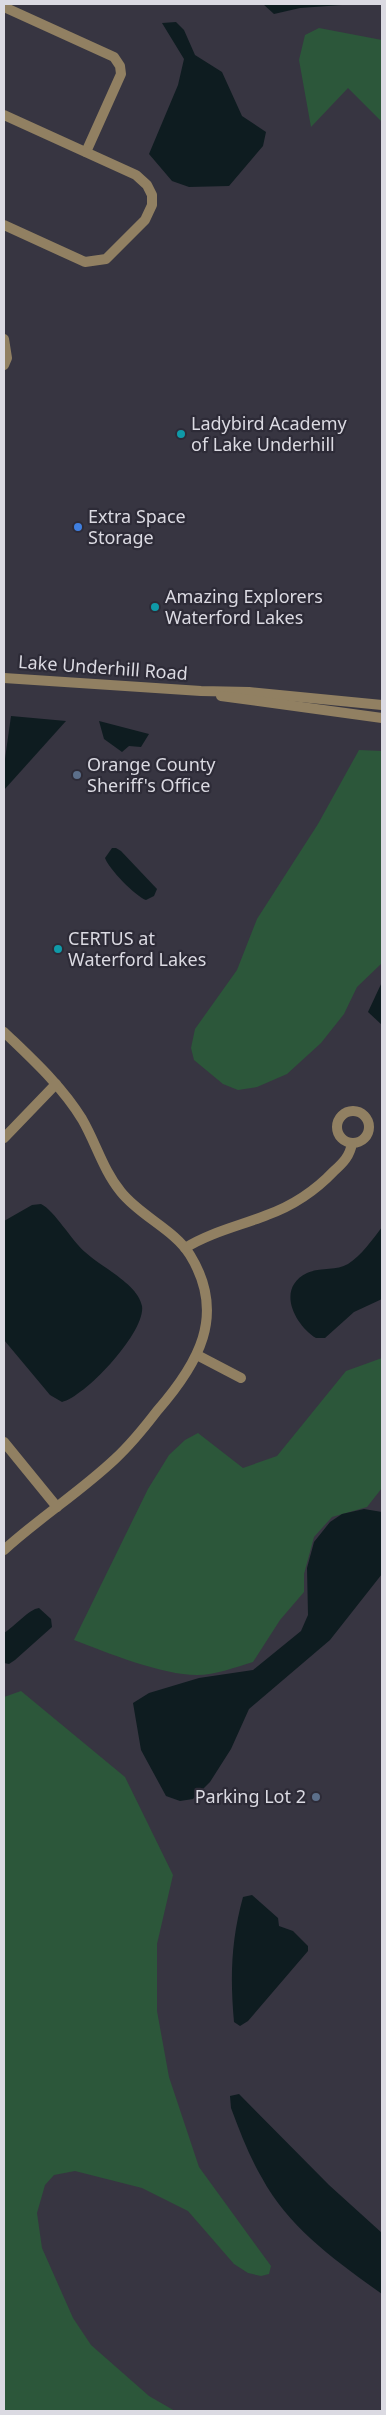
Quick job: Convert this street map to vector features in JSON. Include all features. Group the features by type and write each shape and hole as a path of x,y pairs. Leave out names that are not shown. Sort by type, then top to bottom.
{"street":[{"path":"6,4 4,8 114,57 120,66 121,74 86,152"},
{"path":"4,115 136,175 147,185 152,195 152,204 145,220 106,259 85,262 4,225"},
{"path":"4,340 7,358 4,365"},
{"name":"Lake Underhill Road","path":"4,678 201,691 248,692 382,705"},
{"name":"Lake Underhill Road","path":"201,691 232,698 382,718"},
{"path":"4,1032 56,1084 83,1122 105,1169 120,1191 135,1207 185,1248 198,1270 206,1296 206,1324 197,1355 176,1388 126,1449 4,1550"},
{"path":"4,1138 56,1084"},
{"path":"185,1248 210,1234 266,1215 298,1200 324,1181 344,1161 351,1150 352,1143"},
{"path":"197,1355 241,1378"},
{"path":"4,1442 57,1507"}],"green space":[{"path":"319,28 382,40 382,122 348,88 311,127 299,60 305,35"},
{"path":"359,750 382,751 382,963 357,987 344,1014 321,1043 287,1074 257,1087 238,1090 223,1084 194,1060 191,1048 195,1029 237,970 257,919 318,824"},
{"path":"382,1358 382,1488 367,1507 332,1517 314,1537 304,1574 304,1592 280,1620 253,1662 211,1674 183,1674 135,1662 74,1640 148,1489 169,1455 185,1440 198,1433 243,1468 277,1456 346,1371"},
{"path":"21,1691 125,1777 173,1875 157,1944 157,2011 169,2077 199,2167 271,2266 269,2274 261,2276 248,2273 234,2264 188,2211 142,2188 75,2171 54,2175 45,2185 37,2213 42,2248 73,2318 91,2345 149,2396 175,2411 4,2411 4,1697"}],"shaded area":[{"path":"263,4 356,4 300,8 274,14"},
{"path":"176,22 184,30 195,55 222,72 242,116 266,132 263,146 229,186 189,187 172,181 149,154 178,85 184,59 162,23"},
{"path":"11,716 66,721 4,790 4,766"},
{"path":"99,721 149,734 141,747 129,746 122,752 104,739"},
{"path":"112,848 121,851 157,889 154,896 146,900 141,898 117,875 105,858"},
{"path":"382,982 382,1025 368,1012"},
{"path":"41,1204 52,1212 85,1252 134,1290 142,1306 141,1317 134,1331 112,1362 85,1389 62,1402 50,1395 4,1340 4,1221 32,1205"},
{"path":"382,1227 382,1299 354,1312 325,1338 316,1338 308,1332 295,1315 290,1296 292,1288 307,1273 338,1268 353,1261"},
{"path":"364,1509 382,1512 382,1574 330,1640 249,1709 231,1749 210,1782 193,1799 180,1801 166,1796 141,1750 133,1703 149,1693 199,1678 253,1670 301,1631 308,1615 307,1568 314,1542 330,1522 342,1514"},
{"path":"39,1608 51,1619 52,1627 15,1660 9,1664 4,1663 4,1633 31,1611"},
{"path":"252,1895 278,1918 279,1926 293,1931 308,1946 308,1951 248,2021 240,2026 234,2022 232,1974 234,1944 243,1897"},
{"path":"239,2094 329,2185 382,2233 382,2294 315,2243 286,2213 273,2196 253,2161 231,2108 230,2096"}],"place":[{"name":"Ladybird Academy of Lake Underhill","path":"181,434"},
{"name":"Extra Space Storage","path":"78,527"},
{"name":"Amazing Explorers Waterford Lakes","path":"155,607"},
{"name":"Orange County Sheriff's Office","path":"77,775"},
{"name":"CERTUS at Waterford Lakes","path":"58,949"},
{"name":"Parking Lot 2","path":"316,1797"}]}
